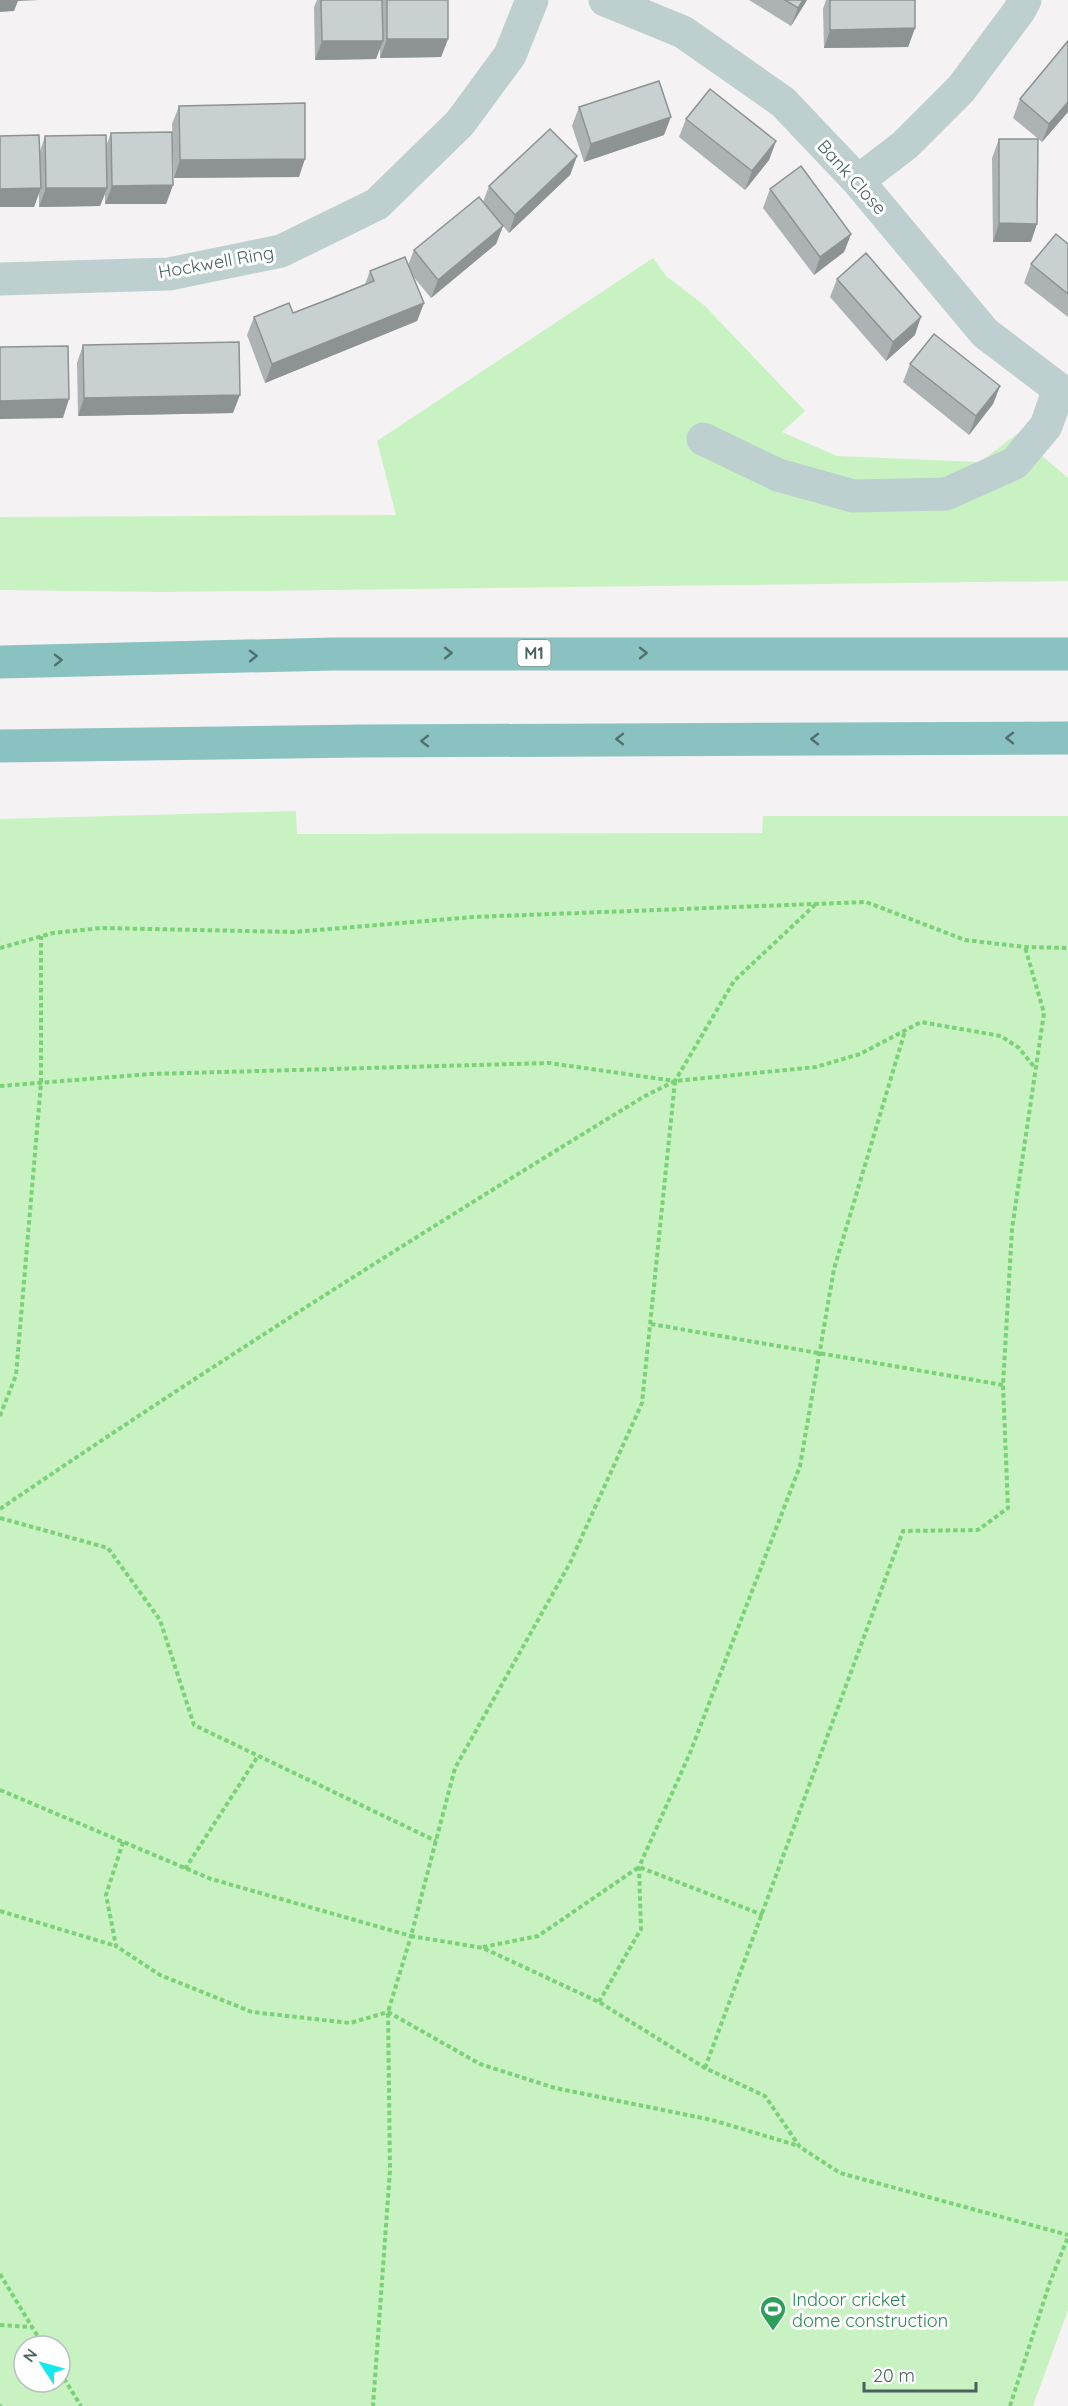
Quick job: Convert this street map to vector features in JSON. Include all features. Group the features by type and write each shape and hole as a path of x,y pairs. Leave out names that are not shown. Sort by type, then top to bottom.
{"highway":[{"name":"M1","path":"0,662 345,654 1068,654"},
{"path":"0,746 361,741 1068,738"}],"street":[{"name":"Hockwell Ring","path":"0,279 169,274 281,251 376,204 460,123 510,55 532,0"},
{"name":"Bank Close","path":"605,0 683,32 783,102 858,181 985,333 1064,392"},
{"path":"858,181 906,146 961,89 1025,0"},
{"path":"703,439 778,475 853,496 946,494 1015,463 1046,426 1064,392"}],"path":[{"path":"0,948 41,936 100,928 294,932 473,917 866,902 965,940 1025,947 1068,948"},
{"path":"373,2406 390,2170 388,2012 411,1936 455,1768 570,1563 642,1403 675,1081 734,981 817,903"},
{"path":"0,1416 16,1375 41,1083 41,936"},
{"path":"705,2068 903,1531 978,1530 1008,1508 1003,1384 1012,1229 1044,1013 1025,947"},
{"path":"0,1086 150,1074 549,1063 675,1081 816,1067 860,1054 921,1022 1001,1036 1019,1048 1035,1069"},
{"path":"599,2002 641,1929 639,1867 690,1754 800,1466 834,1269 906,1030"},
{"path":"0,1509 129,1422 469,1204 645,1096 675,1081"},
{"path":"651,1324 1003,1384"},
{"path":"0,1518 108,1548 160,1620 194,1725 436,1841"},
{"path":"185,1869 258,1756"},
{"path":"0,1790 211,1880 411,1936 483,1948 599,2002 705,2068 765,2096 800,2146"},
{"path":"116,1946 106,1895 123,1842"},
{"path":"639,1867 762,1915"},
{"path":"483,1948 538,1936 639,1867"},
{"path":"0,1911 116,1946 160,1975 252,2012 350,2023 388,2012 480,2064 555,2088 712,2120 800,2146 840,2173 1068,2236 1050,2282 1010,2406"},
{"path":"0,2274 36,2334"},
{"path":"0,2325 32,2327"},
{"path":"72,2391 81,2406"}],"green space":[{"path":"653,258 666,276 705,306 805,411 782,432 837,456 980,462 1017,434 1068,478 1068,581 163,592 0,590 0,517 396,515 377,441"},
{"path":"296,811 297,834 762,833 763,816 1068,816 1068,2310 1033,2406 0,2406 0,819"}],"building":[{"path":"321,0 382,0 383,41 322,41"},
{"path":"387,0 448,0 448,39 387,39"},
{"path":"785,0 803,0 798,8"},
{"path":"830,0 915,0 915,28 830,30"},
{"path":"1068,41 1068,102 1049,124 1020,99"},
{"path":"659,81 671,117 591,144 579,107"},
{"path":"710,89 776,141 752,171 686,119"},
{"path":"305,103 305,159 180,160 179,106"},
{"path":"550,129 577,156 515,215 489,186"},
{"path":"172,132 173,185 112,186 111,133"},
{"path":"39,135 41,188 0,189 0,136"},
{"path":"106,135 107,188 46,188 45,136"},
{"path":"999,139 1038,139 1037,224 999,223"},
{"path":"801,166 851,234 820,257 770,189"},
{"path":"479,197 503,226 438,280 414,250"},
{"path":"1056,234 1068,244 1068,294 1031,264"},
{"path":"866,253 921,317 893,342 837,279"},
{"path":"405,257 424,303 272,364 254,317 289,303 293,313 332,298 374,281 370,271"},
{"path":"934,334 1000,386 976,416 910,364"},
{"path":"239,342 240,395 84,398 83,345"},
{"path":"68,346 69,399 0,401 0,347"}],"place":[{"name":"Indoor cricket dome construction","path":"773,2332"}]}
